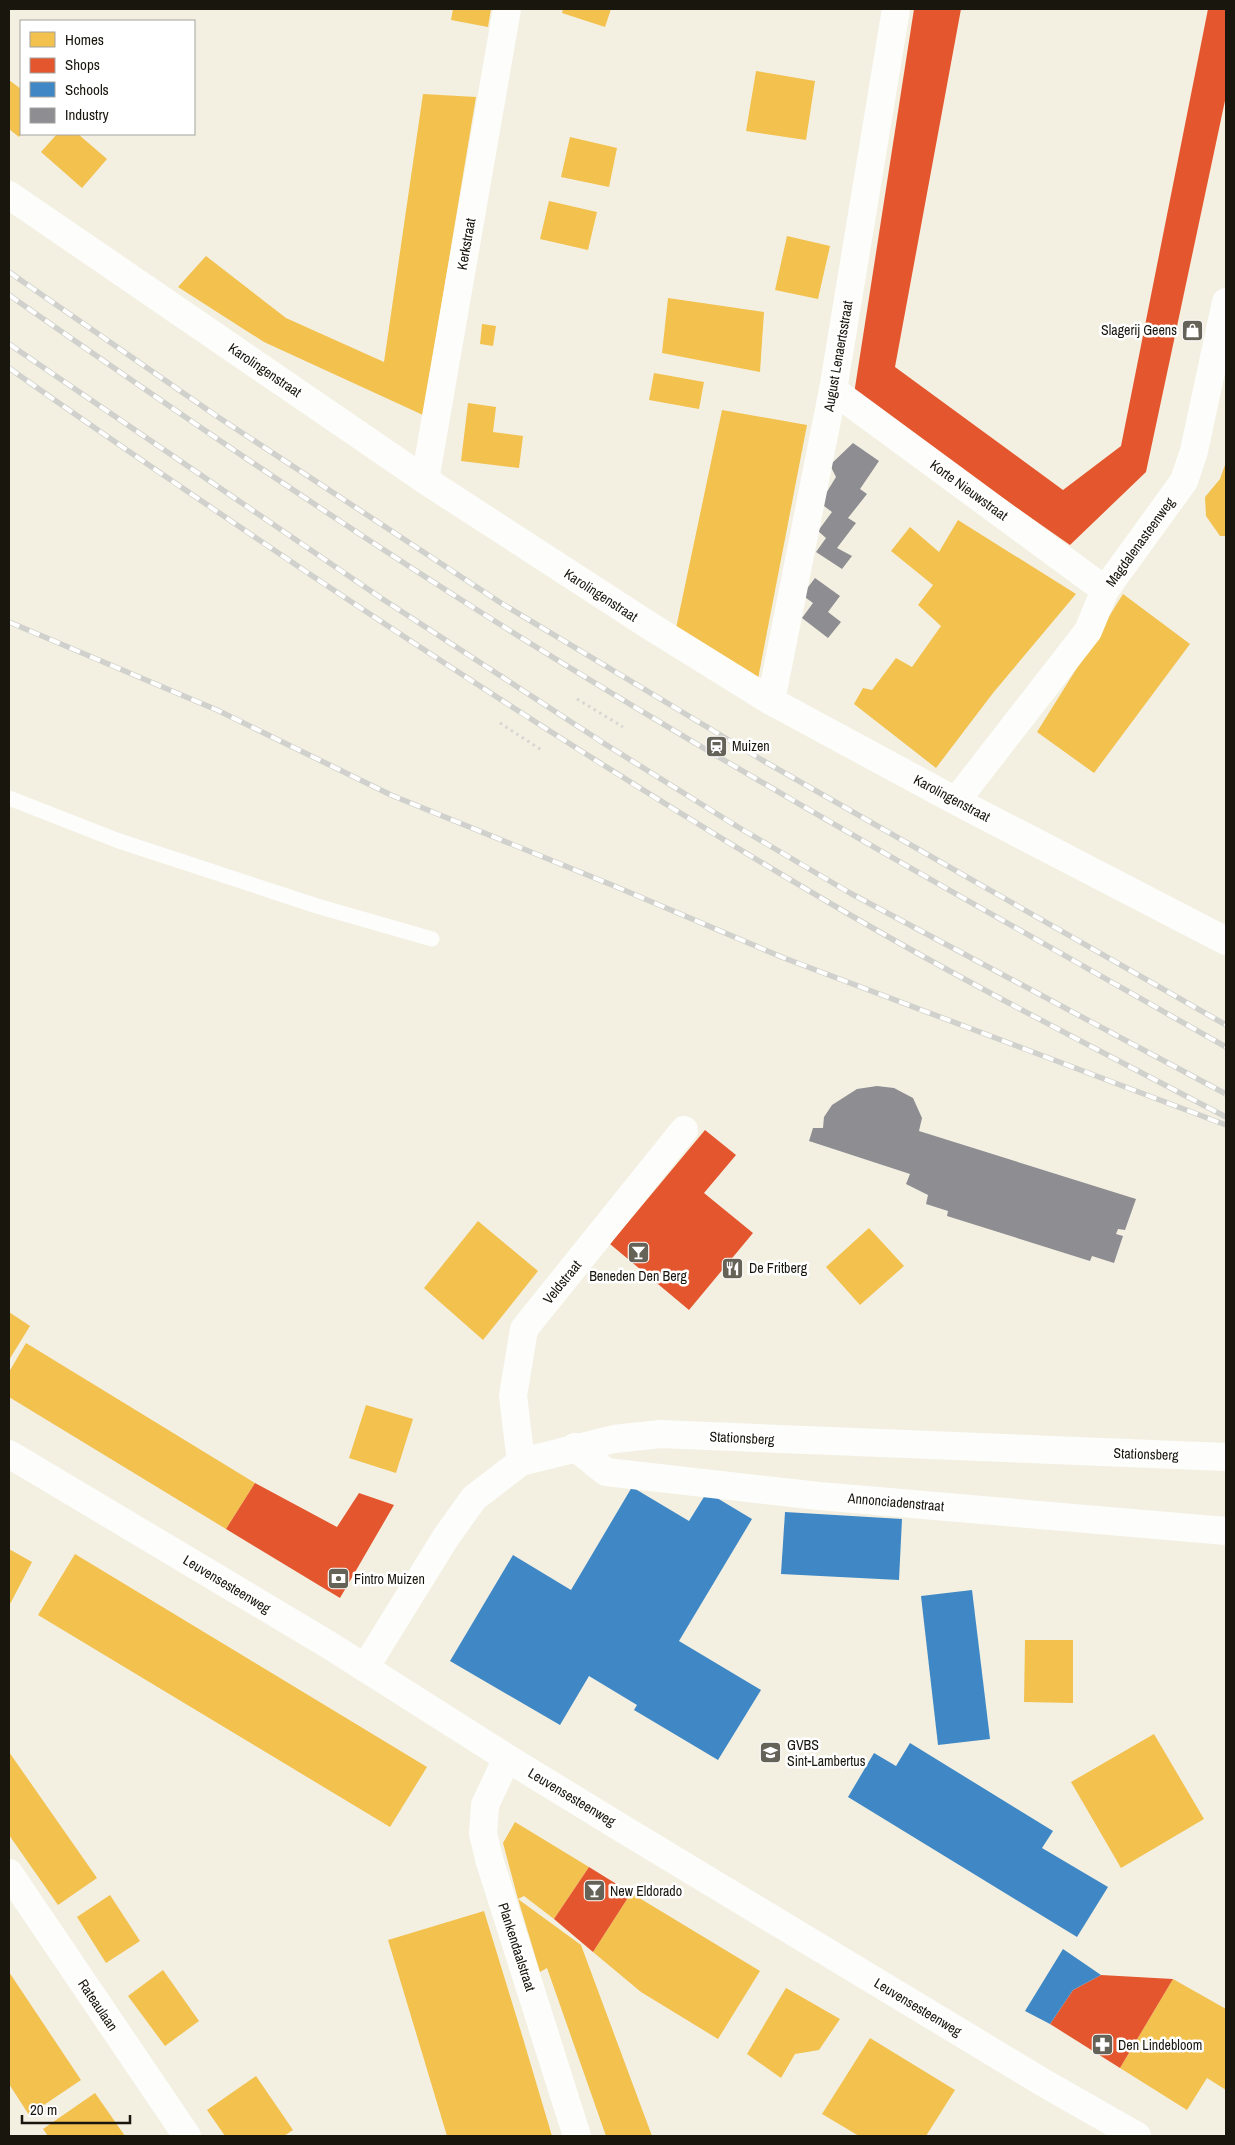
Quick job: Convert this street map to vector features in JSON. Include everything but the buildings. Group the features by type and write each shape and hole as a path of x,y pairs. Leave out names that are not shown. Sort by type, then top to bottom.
{"street":[{"name":"Kerkstraat","path":"425,480 507,9"},
{"name":"August Lenaertsstraat","path":"771,701 833,390 896,9"},
{"name":"Karolingenstraat","path":"9,195 425,480 650,626 771,701 1226,941"},
{"name":"Magdalenasteenweg","path":"956,800 1088,631 1105,590 1184,481 1194,451 1226,302"},
{"name":"Korte Nieuwstraat","path":"833,390 1105,590"},
{"name":"Veldstraat","path":"521,1462 513,1396 524,1329 684,1130"},
{"name":"Stationsberg","path":"365,1668 446,1537 474,1498 521,1462 575,1447 614,1439 660,1434 1226,1457"},
{"name":"Annonciadenstraat","path":"575,1447 606,1472 819,1496 1226,1531"},
{"name":"Leuvensesteenweg","path":"9,1454 365,1668 507,1758 1044,2083 1137,2136"},
{"name":"Plankendaalstraat","path":"507,1758 485,1805 482,1833 577,2136"},
{"name":"Rateaulaan","path":"9,1873 187,2136"}],"lane":[{"path":"9,798 148,850 317,906 432,939"}],"path":[{"path":"577,699 622,727"},
{"path":"500,722 544,751"}],"railway":[{"path":"9,272 215,415 501,603 762,760 1226,1025"},
{"path":"9,295 309,501 431,581 583,676 765,784 1226,1047"},
{"path":"9,344 381,598 605,744 738,827 850,893 1226,1094"},
{"path":"9,368 159,472 376,618 507,704 706,829 935,963 1226,1117"},
{"path":"9,622 217,710 391,795 612,885 784,958 1226,1125"}],"place":[{"name":"Slagerij Geens","path":"1193,330"},
{"name":"Muizen","path":"716,746"},
{"name":"Beneden Den Berg","path":"638,1253"},
{"name":"De Fritberg","path":"733,1268"},
{"name":"Fintro Muizen","path":"338,1579"},
{"name":"GVBS Sint-Lambertus","path":"771,1753"},
{"name":"New Eldorado","path":"594,1891"},
{"name":"Den Lindebloom","path":"1102,2045"}]}
